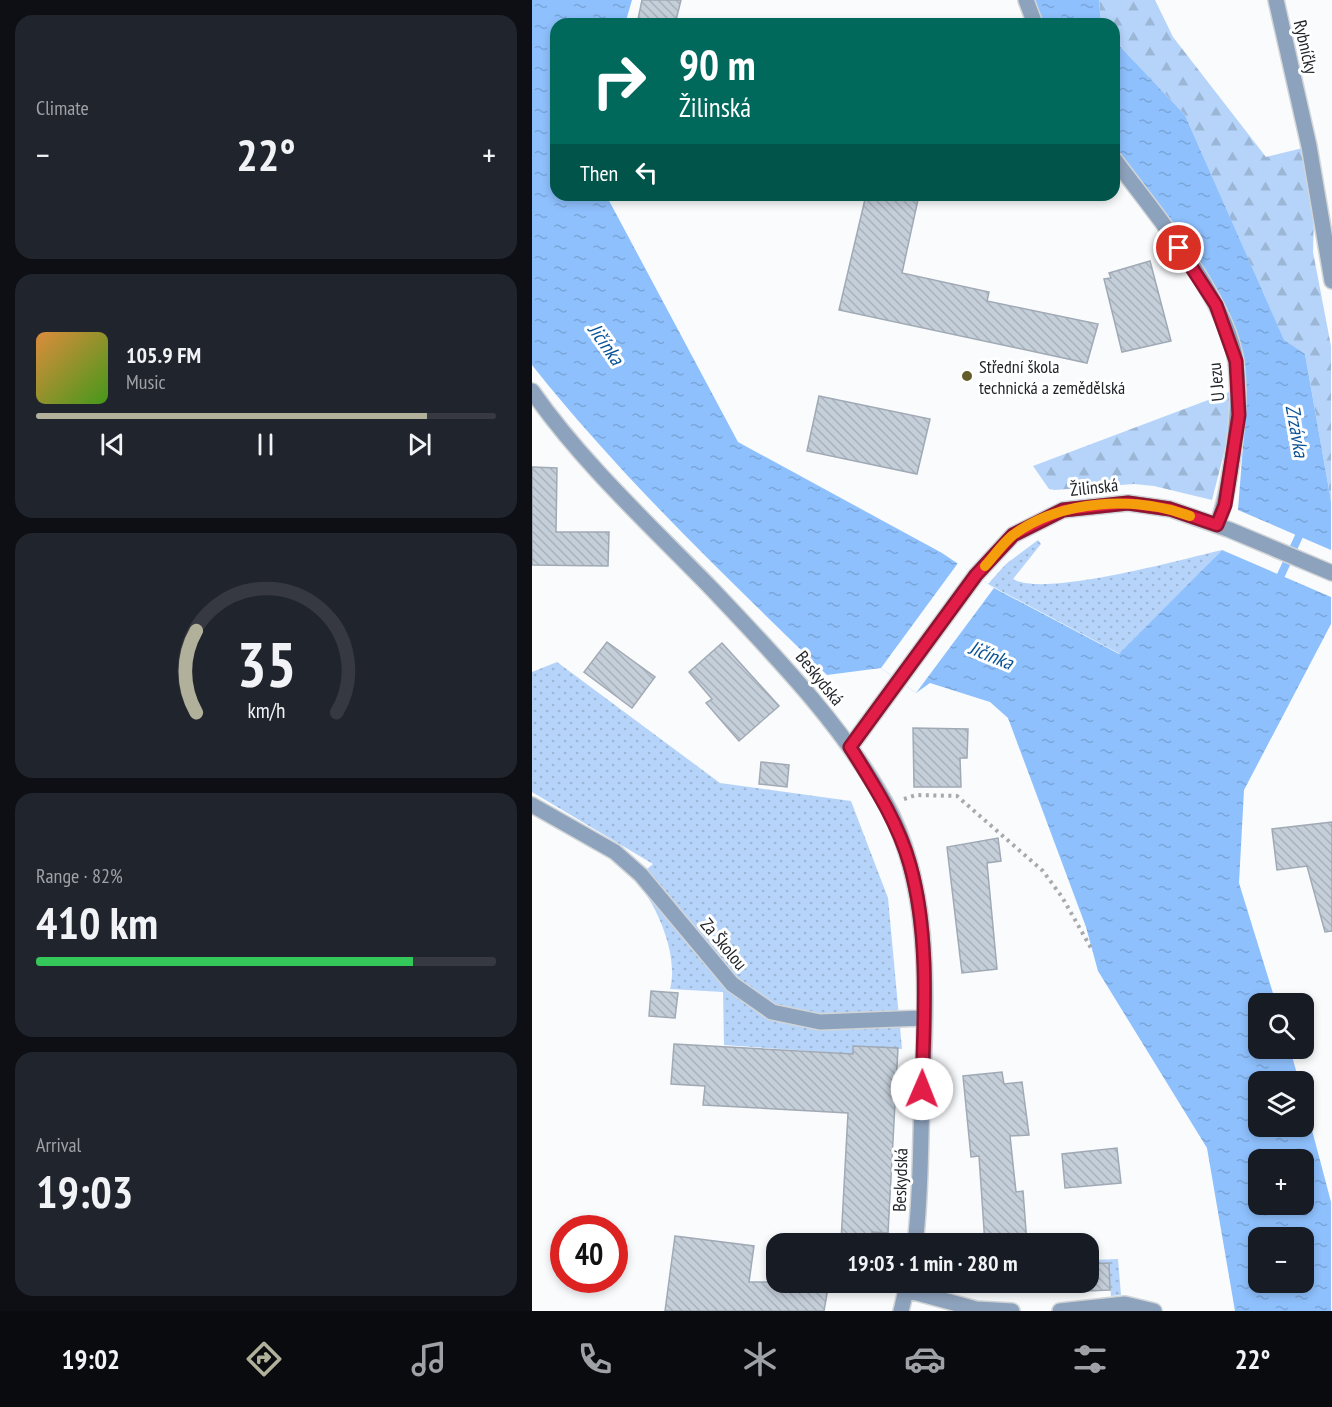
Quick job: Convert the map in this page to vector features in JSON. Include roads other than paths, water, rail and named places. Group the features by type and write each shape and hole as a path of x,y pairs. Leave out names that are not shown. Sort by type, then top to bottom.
{"street":[{"path":"1026,0 1033,18"},
{"name":"Rybníčky","path":"1276,0 1309,147 1332,281"},
{"name":"U Jezu","path":"1120,167 1167,229 1216,305 1236,361 1239,415 1223,528"},
{"name":"Beskydská","path":"532,392 595,467 786,667 850,747 886,804 910,865 919,911 923,1018 919,1216 917,1233"},
{"name":"Žilinská","path":"850,747 976,575 1013,535 1063,510 1128,503 1170,509 1223,528 1332,573"},
{"name":"Za Školou","path":"532,805 615,852 641,875 732,984 772,1012 820,1022 923,1018"},
{"path":"901,1311 905,1293"},
{"path":"929,1293 976,1308 1012,1311"},
{"path":"1060,1311 1125,1304 1154,1311"}],"water":[{"name":"Jičínka","path":"532,0 632,0 627,18 550,18 550,201 609,201 738,442 942,553 994,588 1119,654 1222,550 1331,597 1331,624 1244,790 1239,883 1273,993 1248,993 1248,1059 1293,1059 1296,1071 1248,1071 1248,1137 1314,1137 1331,1202 1331,1311 1235,1311 1207,1148 1098,971 1086,927 1008,718 990,702 930,683 916,693 881,668 827,675 712,562 601,447 532,365"},
{"path":"1033,0 1099,0 1100,18 1039,18"},
{"path":"1120,46 1185,115 1284,340 1305,354 1331,501 1331,550 1238,510 1246,407 1244,371 1223,302 1182,240 1120,157"}],"waterway":[{"name":"Zrzávka","path":"1276,586 1299,536 1298,526"}],"place":[{"name":"Střední škola technická a zemědělská","path":"967,376"}]}
